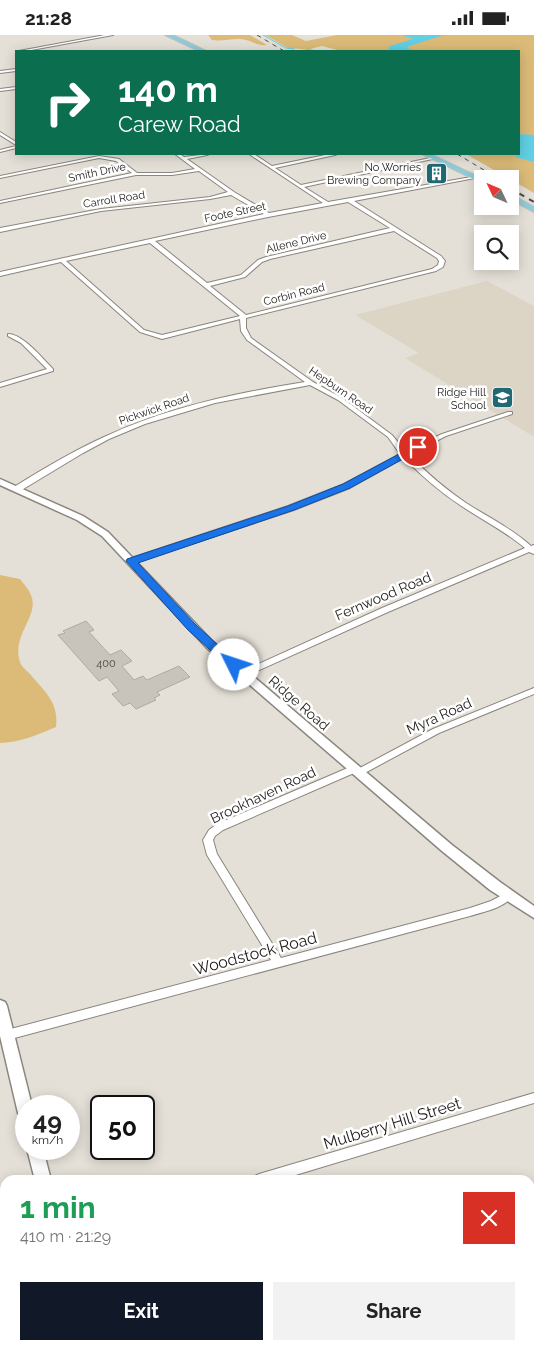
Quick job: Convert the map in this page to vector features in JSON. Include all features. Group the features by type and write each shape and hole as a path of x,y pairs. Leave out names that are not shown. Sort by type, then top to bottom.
{"main road":[{"path":"168,35 201,50"},
{"path":"428,155 474,177"},
{"path":"519,202 534,211"},
{"name":"Ridge Road","path":"0,482 89,523 105,534 200,636 447,848 508,896 533,910"},
{"path":"0,1006 22,1095"},
{"path":"38,1160 42,1175"}],"street":[{"path":"20,50 111,35"},
{"path":"0,72 15,70"},
{"path":"0,90 15,88"},
{"path":"0,133 15,144"},
{"path":"0,151 15,145"},
{"path":"179,155 232,193 268,215"},
{"path":"184,158 201,155"},
{"path":"252,155 326,203"},
{"path":"272,167 330,155"},
{"path":"0,177 98,157 117,160 136,174"},
{"path":"302,186 435,158"},
{"name":"Smith Drive","path":"0,202 136,174 172,174 199,170"},
{"name":"Foote Street","path":"0,274 326,203 474,177"},
{"name":"Carroll Road","path":"0,230 101,210 210,198 232,193"},
{"name":"Corbin Road","path":"62,260 142,331 150,335 162,337 434,270 441,266 442,261 439,257 349,200"},
{"name":"Allene Drive","path":"208,285 243,276 260,261 268,258 394,229"},
{"path":"150,240 244,316"},
{"name":"Hepburn Road","path":"244,316 242,325 244,333 249,339 311,383 340,399 390,436 404,454 428,478 533,549"},
{"path":"0,385 51,370 23,343 10,335"},
{"name":"Pickwick Road","path":"17,489 96,443 138,424 217,400 311,383"},
{"path":"131,561 291,508 347,486 404,454 444,435 510,413"},
{"name":"Fernwood Road","path":"244,674 368,617 533,549"},
{"name":"Myra Road","path":"355,771 436,731 534,691"},
{"name":"Brookhaven Road","path":"278,963 212,855 208,840 212,833 220,827 355,771"},
{"name":"Woodstock Road","path":"7,1035 470,912 495,904 508,896"},
{"name":"Mulberry Hill Street","path":"276,1175 534,1098"}],"shaded area":[{"path":"208,35 250,35 267,45 242,39 212,40"},
{"path":"265,35 292,35 306,41 337,35 401,35 414,39 393,50 337,50 322,46 310,49 314,50 290,49"},
{"path":"433,35 534,35 534,193 519,184 519,170 494,170 468,155 520,155 520,50 399,50 392,48"},
{"name":"Ridge Hill School","path":"487,281 534,306 534,437 405,358 419,353 355,315"},
{"path":"0,575 20,579 31,595 32,611 19,643 20,662 50,698 56,718 56,727 22,740 7,743 0,743"}],"water":[{"path":"401,35 444,35 407,48 413,50 390,50 388,48 413,39"},
{"path":"520,134 534,135 534,162 515,157 520,155"}],"building":[{"path":"86,621 94,630 89,632 110,655 121,650 132,661 122,666 134,680 143,676 147,680 179,666 190,677 157,692 160,695 154,698 156,700 136,709 130,703 123,706 112,694 119,691 107,677 99,681 58,635"}],"waterway":[{"path":"263,35 286,48 294,49"}],"railway":[{"path":"257,35 282,50"},
{"path":"459,155 484,170"},
{"path":"519,193 534,202"}],"place":[{"name":"No Worries Brewing Company","path":"437,173"},
{"name":"Ridge Hill School","path":"502,398"}],"route":[{"path":"234,665 192,628 131,561 291,508 347,486 418,447"}]}
